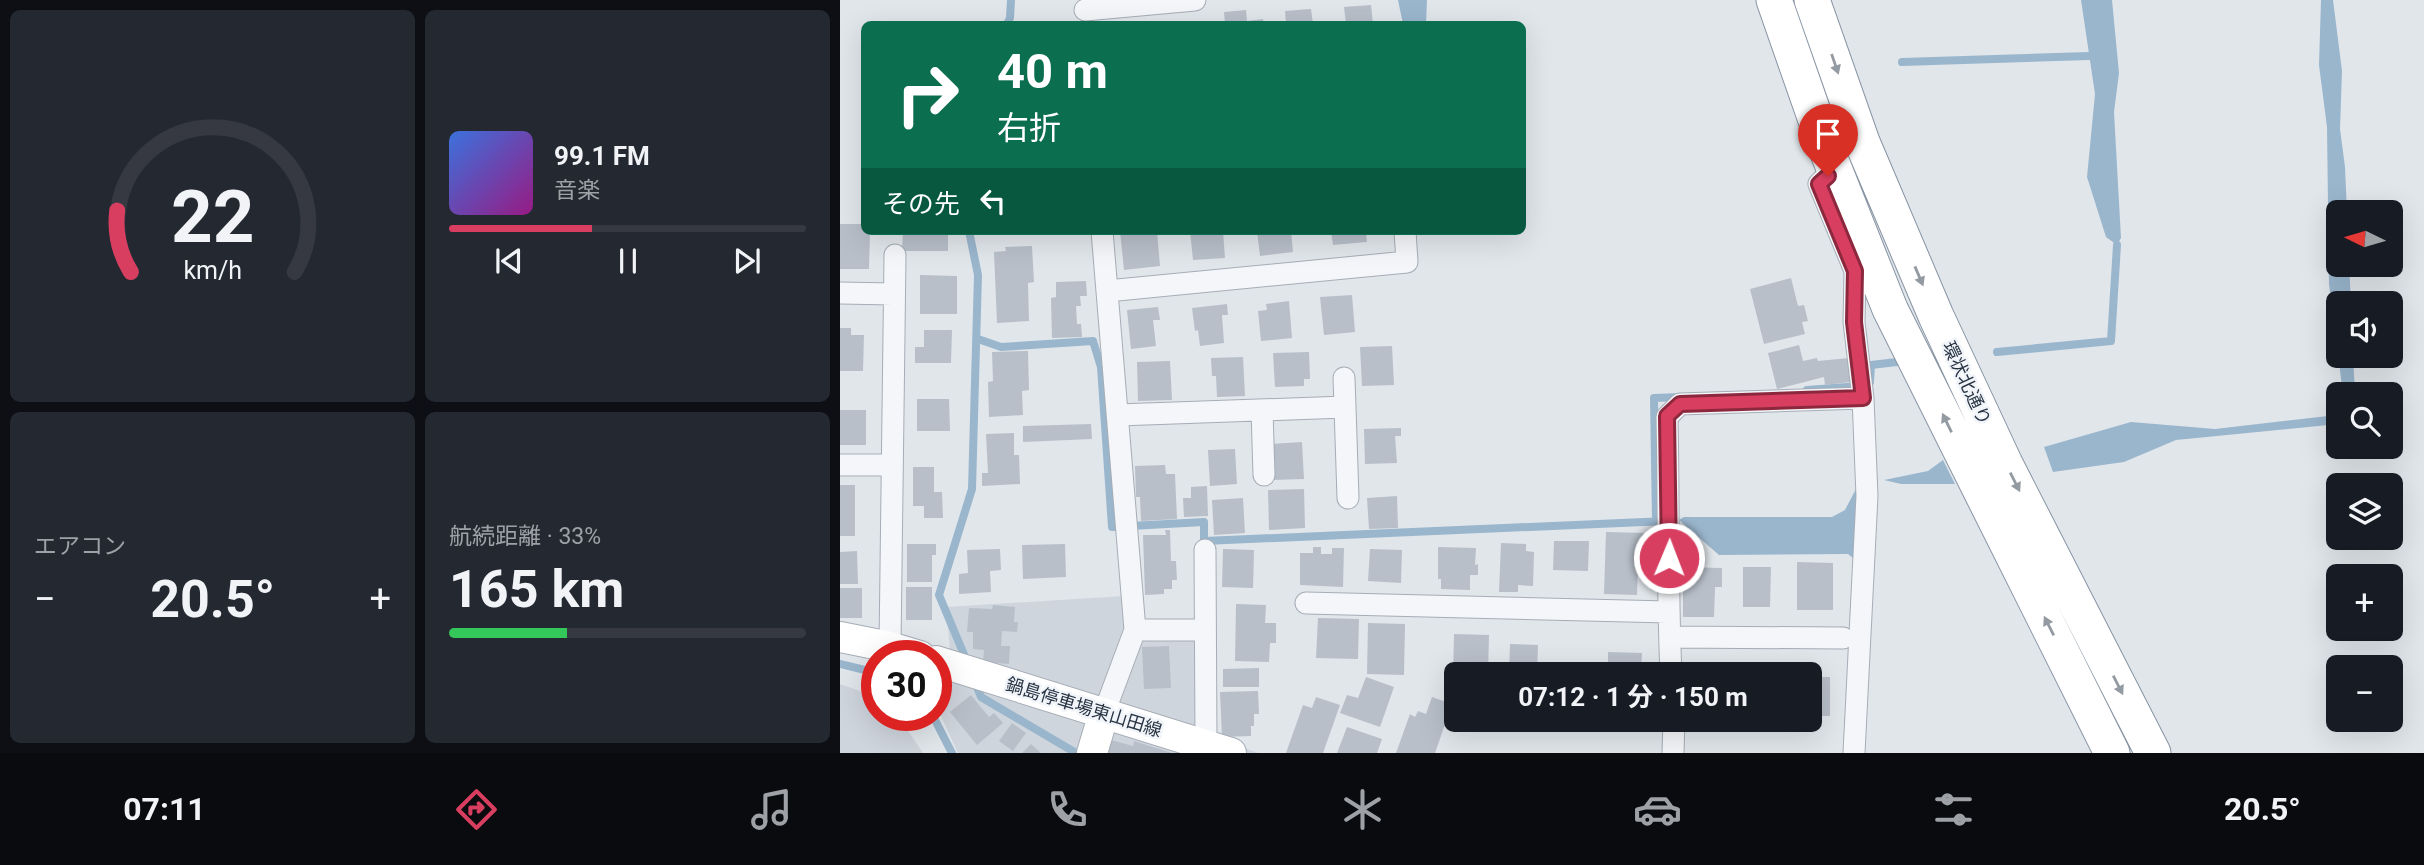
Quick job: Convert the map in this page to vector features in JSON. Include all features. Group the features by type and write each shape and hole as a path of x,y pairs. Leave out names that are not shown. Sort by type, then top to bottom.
{"highway":[{"name":"環状北通り","path":"1774,0 1834,169 1890,309 2112,753"},
{"name":"環状北通り","path":"1812,0 1862,142 1936,316 2005,464 2153,753"}],"main road":[{"path":"840,637 861,641"},
{"name":"鍋島停車場東山田線","path":"961,669 1218,748"},
{"path":"1092,753 1104,713"}],"street":[{"path":"1085,12 1195,0"},
{"path":"1834,169 1819,184 1855,271 1854,322 1862,388 1867,486 1854,753"},
{"path":"1102,235 1135,630 1104,713"},
{"path":"1107,291 1407,262 1405,235"},
{"path":"890,640 895,255"},
{"path":"840,293 893,294"},
{"path":"1344,378 1348,498"},
{"path":"1671,662 1667,416 1680,404 1862,388"},
{"path":"1118,415 1345,407"},
{"path":"1262,410 1264,475"},
{"path":"840,465 891,465"},
{"path":"1205,550 1205,630 1218,748"},
{"path":"1306,603 1668,612"},
{"path":"1135,630 1205,630"},
{"path":"1670,637 1843,638"},
{"path":"1673,753 1674,732"}],"shaded area":[{"path":"1124,596 1123,624 1216,620 1216,738 1258,753 958,753 948,731 952,731 952,640 949,640 946,607"},
{"path":"840,684 861,691 861,731 908,731 923,753 840,753"}],"water":[{"path":"1398,0 1427,0 1426,21 1402,21"},
{"path":"2081,0 2112,0 2119,73 2114,112 2121,238 2117,245 2106,237 2087,177 2095,94"},
{"path":"2321,0 2333,0 2342,71 2340,129 2346,200 2328,200 2327,127 2319,65"},
{"path":"2329,277 2350,277 2350,291 2330,291"},
{"path":"2340,368 2354,368 2354,382 2341,382"},
{"path":"2326,416 2326,425 2176,440 2124,462 2053,472 2044,447 2131,422 2215,429"},
{"path":"1943,460 1955,484 1901,484 1884,480 1928,471"},
{"path":"1857,487 1856,552 1853,558 1848,554 1719,555 1679,520 1684,517 1832,517 1845,510"}],"building":[{"path":"1371,5 1373,21 1346,21 1344,7"},
{"path":"1311,9 1313,21 1286,21 1285,11"},
{"path":"1246,10 1247,21 1225,21 1224,12"},
{"path":"840,224 861,224 861,235 870,235 869,269 840,269"},
{"path":"903,235 948,235 948,251 902,251"},
{"path":"1120,235 1157,235 1160,266 1124,270"},
{"path":"1190,235 1223,235 1225,258 1193,260"},
{"path":"1257,235 1291,235 1293,252 1260,256"},
{"path":"1332,235 1366,235 1367,242 1333,245"},
{"path":"1032,246 1034,282 1028,283 1029,321 997,323 994,252 1006,251 1005,247"},
{"path":"920,275 957,276 957,314 920,314"},
{"path":"1791,278 1798,306 1804,305 1808,321 1802,322 1805,334 1764,344 1750,289"},
{"path":"1086,281 1087,296 1080,296 1081,306 1076,306 1077,324 1081,324 1082,337 1052,338 1051,298 1056,297 1056,282"},
{"path":"1352,295 1355,332 1324,335 1320,297"},
{"path":"1289,301 1292,338 1261,341 1258,311 1267,310 1266,304"},
{"path":"1227,304 1228,315 1222,315 1224,343 1200,346 1192,308"},
{"path":"1158,307 1160,320 1153,320 1156,346 1131,349 1127,310"},
{"path":"840,328 851,328 851,335 864,335 863,371 840,371"},
{"path":"924,330 952,330 951,363 915,363 915,347 924,347"},
{"path":"1799,345 1803,361 1849,358 1851,382 1825,385 1824,377 1777,389 1768,353"},
{"path":"1392,346 1394,385 1362,386 1360,347"},
{"path":"1028,351 1029,390 1022,391 1023,415 989,417 988,382 993,381 992,352"},
{"path":"1309,352 1310,379 1304,379 1304,386 1275,387 1273,353"},
{"path":"1243,357 1245,396 1217,397 1216,376 1212,376 1211,358"},
{"path":"1170,361 1172,400 1138,401 1137,362"},
{"path":"917,399 949,399 950,431 917,431"},
{"path":"840,410 866,410 866,445 840,445"},
{"path":"1091,424 1092,439 1023,442 1023,426"},
{"path":"1401,428 1401,436 1395,436 1397,463 1365,464 1364,429"},
{"path":"1014,433 1014,455 1019,455 1020,484 982,486 982,473 988,473 986,434"},
{"path":"1302,442 1304,479 1273,480 1271,444"},
{"path":"1235,449 1237,484 1210,486 1208,450"},
{"path":"1165,465 1166,474 1175,474 1177,519 1141,521 1140,497 1136,497 1135,466"},
{"path":"913,467 934,467 934,492 942,492 943,518 924,518 924,506 913,506"},
{"path":"840,485 855,485 855,536 840,536"},
{"path":"1207,486 1208,516 1184,517 1183,498 1191,498 1191,487"},
{"path":"1304,489 1305,528 1269,530 1268,490"},
{"path":"1397,496 1398,528 1369,529 1367,498"},
{"path":"1243,498 1245,533 1214,535 1212,500"},
{"path":"1165,530 1170,530 1171,561 1176,561 1177,580 1172,580 1172,589 1164,589 1164,594 1145,595 1143,535 1166,535"},
{"path":"1606,532 1646,533 1645,568 1638,567 1637,595 1604,594"},
{"path":"1554,541 1589,541 1588,571 1553,570"},
{"path":"1501,543 1526,544 1526,551 1534,552 1533,586 1518,585 1518,592 1499,592"},
{"path":"907,544 936,544 936,555 932,555 932,582 907,582"},
{"path":"1065,544 1066,577 1023,579 1022,545"},
{"path":"1313,547 1321,547 1321,554 1332,554 1332,548 1344,548 1343,587 1300,585 1300,553 1313,553"},
{"path":"1438,547 1476,548 1475,565 1478,564 1478,575 1470,575 1470,590 1441,589 1441,579 1438,579"},
{"path":"1000,549 1001,570 990,571 991,592 959,594 959,574 968,573 967,550"},
{"path":"1223,549 1254,550 1253,588 1222,587"},
{"path":"1370,549 1402,550 1401,583 1368,581"},
{"path":"857,551 858,584 840,584 840,552"},
{"path":"1797,562 1833,563 1833,610 1797,610"},
{"path":"1683,567 1722,568 1722,587 1715,587 1714,617 1683,617"},
{"path":"1743,567 1771,567 1770,607 1743,607"},
{"path":"906,587 932,587 932,620 906,620"},
{"path":"840,588 862,588 862,618 840,618"},
{"path":"1236,604 1266,605 1265,623 1276,623 1276,643 1270,643 1269,662 1235,661"},
{"path":"993,605 1015,607 1014,622 1018,622 1017,632 1002,631 1001,646 1010,646 1009,664 983,662 984,650 973,649 973,632 967,632 969,608 992,609"},
{"path":"1318,618 1359,619 1358,659 1316,658"},
{"path":"1368,623 1405,624 1404,675 1367,674"},
{"path":"1454,634 1489,635 1488,662 1453,662"},
{"path":"1510,644 1538,645 1537,662 1509,662"},
{"path":"1169,646 1171,688 1144,689 1142,647"},
{"path":"1608,652 1642,653 1641,662 1608,662"},
{"path":"1259,668 1259,687 1223,687 1223,669"},
{"path":"1366,677 1394,687 1380,727 1340,713 1347,695 1358,698"},
{"path":"1822,677 1830,677 1830,716 1822,716"},
{"path":"1258,691 1259,714 1254,714 1251,736 1222,737 1220,692"},
{"path":"971,695 989,717 994,713 1003,723 977,745 952,714 952,710"},
{"path":"1316,697 1340,705 1323,753 1286,753 1303,705 1312,708"},
{"path":"1432,697 1444,701 1444,727 1435,753 1396,753 1410,714 1415,717 1418,711 1426,714"},
{"path":"1012,723 1026,733 1013,751 999,741"},
{"path":"1347,727 1382,739 1377,753 1337,753"},
{"path":"1111,740 1133,746 1134,741 1172,753 1108,753"},
{"path":"1031,744 1041,753 1022,753"}],"waterway":[{"path":"1008,21 1011,0"},
{"path":"1902,62 2089,56"},
{"path":"968,664 939,595 972,489 978,275 970,235"},
{"path":"1997,352 2111,341 2117,245"},
{"path":"978,339 1001,347 1093,341 1101,367 1112,527 1204,522 1204,541 1667,521"},
{"path":"1870,382 1871,365 1897,362"},
{"path":"1807,390 1861,386"},
{"path":"1656,521 1654,398 1682,397"},
{"path":"840,664 861,669"},
{"path":"975,682 981,697 1076,753"},
{"path":"941,731 952,753"}],"route":[{"path":"1669,558 1667,416 1680,404 1863,398 1854,322 1855,271 1819,184 1828,176"}]}
